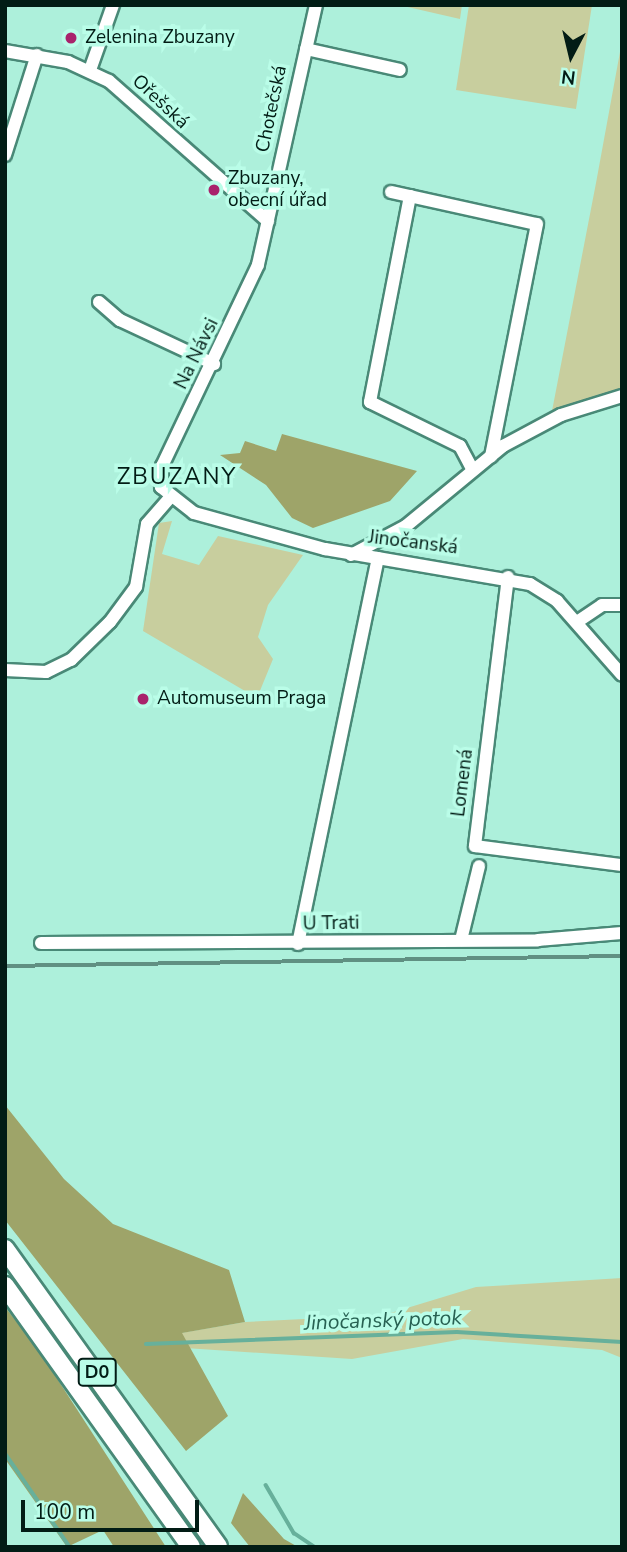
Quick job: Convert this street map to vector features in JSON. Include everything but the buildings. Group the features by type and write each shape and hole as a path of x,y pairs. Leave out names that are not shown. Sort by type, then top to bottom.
{"highway":[{"name":"D0","path":"5,1249 185,1497 218,1547"},
{"name":"D0","path":"5,1286 186,1541"},
{"path":"185,1497 232,1547"}],"street":[{"path":"90,69 113,5"},
{"name":"Chotečská","path":"268,221 316,5"},
{"path":"306,49 400,70"},
{"name":"Ořešská","path":"5,51 37,55 90,69 268,221"},
{"path":"5,155 37,55"},
{"path":"391,192 537,224 491,457"},
{"path":"410,196 370,402 460,446 473,470"},
{"name":"Na Návsi","path":"169,499 160,481 162,466 214,364 252,280 268,221"},
{"path":"99,302 120,320 214,364"},
{"path":"351,555 406,526 491,457 561,415 622,396"},
{"path":"5,670 46,672 71,660 110,622 136,587 147,524 169,499"},
{"name":"Jinočanská","path":"169,499 194,513 351,555 508,578 547,593 577,622 622,675"},
{"path":"298,944 378,558"},
{"name":"Lomená","path":"508,578 475,846 622,865"},
{"path":"577,622 602,605 622,605"},
{"path":"461,940 479,866"},
{"name":"U Trati","path":"41,943 298,944 622,933"}],"green space":[{"path":"399,5 462,5 460,19"},
{"path":"469,5 592,5 576,109 456,90"},
{"path":"622,41 622,390 552,411 596,183"},
{"path":"282,434 417,471 390,501 313,528 292,518 266,485 220,455 240,453 245,441 276,451"},
{"path":"172,521 162,554 199,565 218,536 303,555 268,605 258,637 273,659 257,698 143,631 159,523"},
{"path":"5,1105 64,1179 113,1224 229,1270 245,1322 182,1333 228,1416 186,1451 5,1220"},
{"path":"622,1278 622,1358 602,1350 463,1339 352,1359 185,1348 181,1333 245,1322 384,1315 476,1287"},
{"path":"5,1307 36,1346 166,1547 114,1547 103,1530 67,1547 5,1459"},
{"path":"243,1493 284,1539 298,1547 250,1547 231,1523"}],"waterway":[{"name":"Jinočanský potok","path":"146,1344 457,1332 622,1342"},
{"path":"5,1453 70,1547"},
{"path":"266,1485 294,1533 315,1547"}],"railway":[{"path":"5,966 622,956"}],"place":[{"name":"Zelenina Zbuzany","path":"71,38"},
{"name":"Zbuzany, obecní úřad","path":"214,190"},
{"name":"Automuseum Praga","path":"143,699"}],"district":[{"name":"ZBUZANY","path":"177,477"}]}
